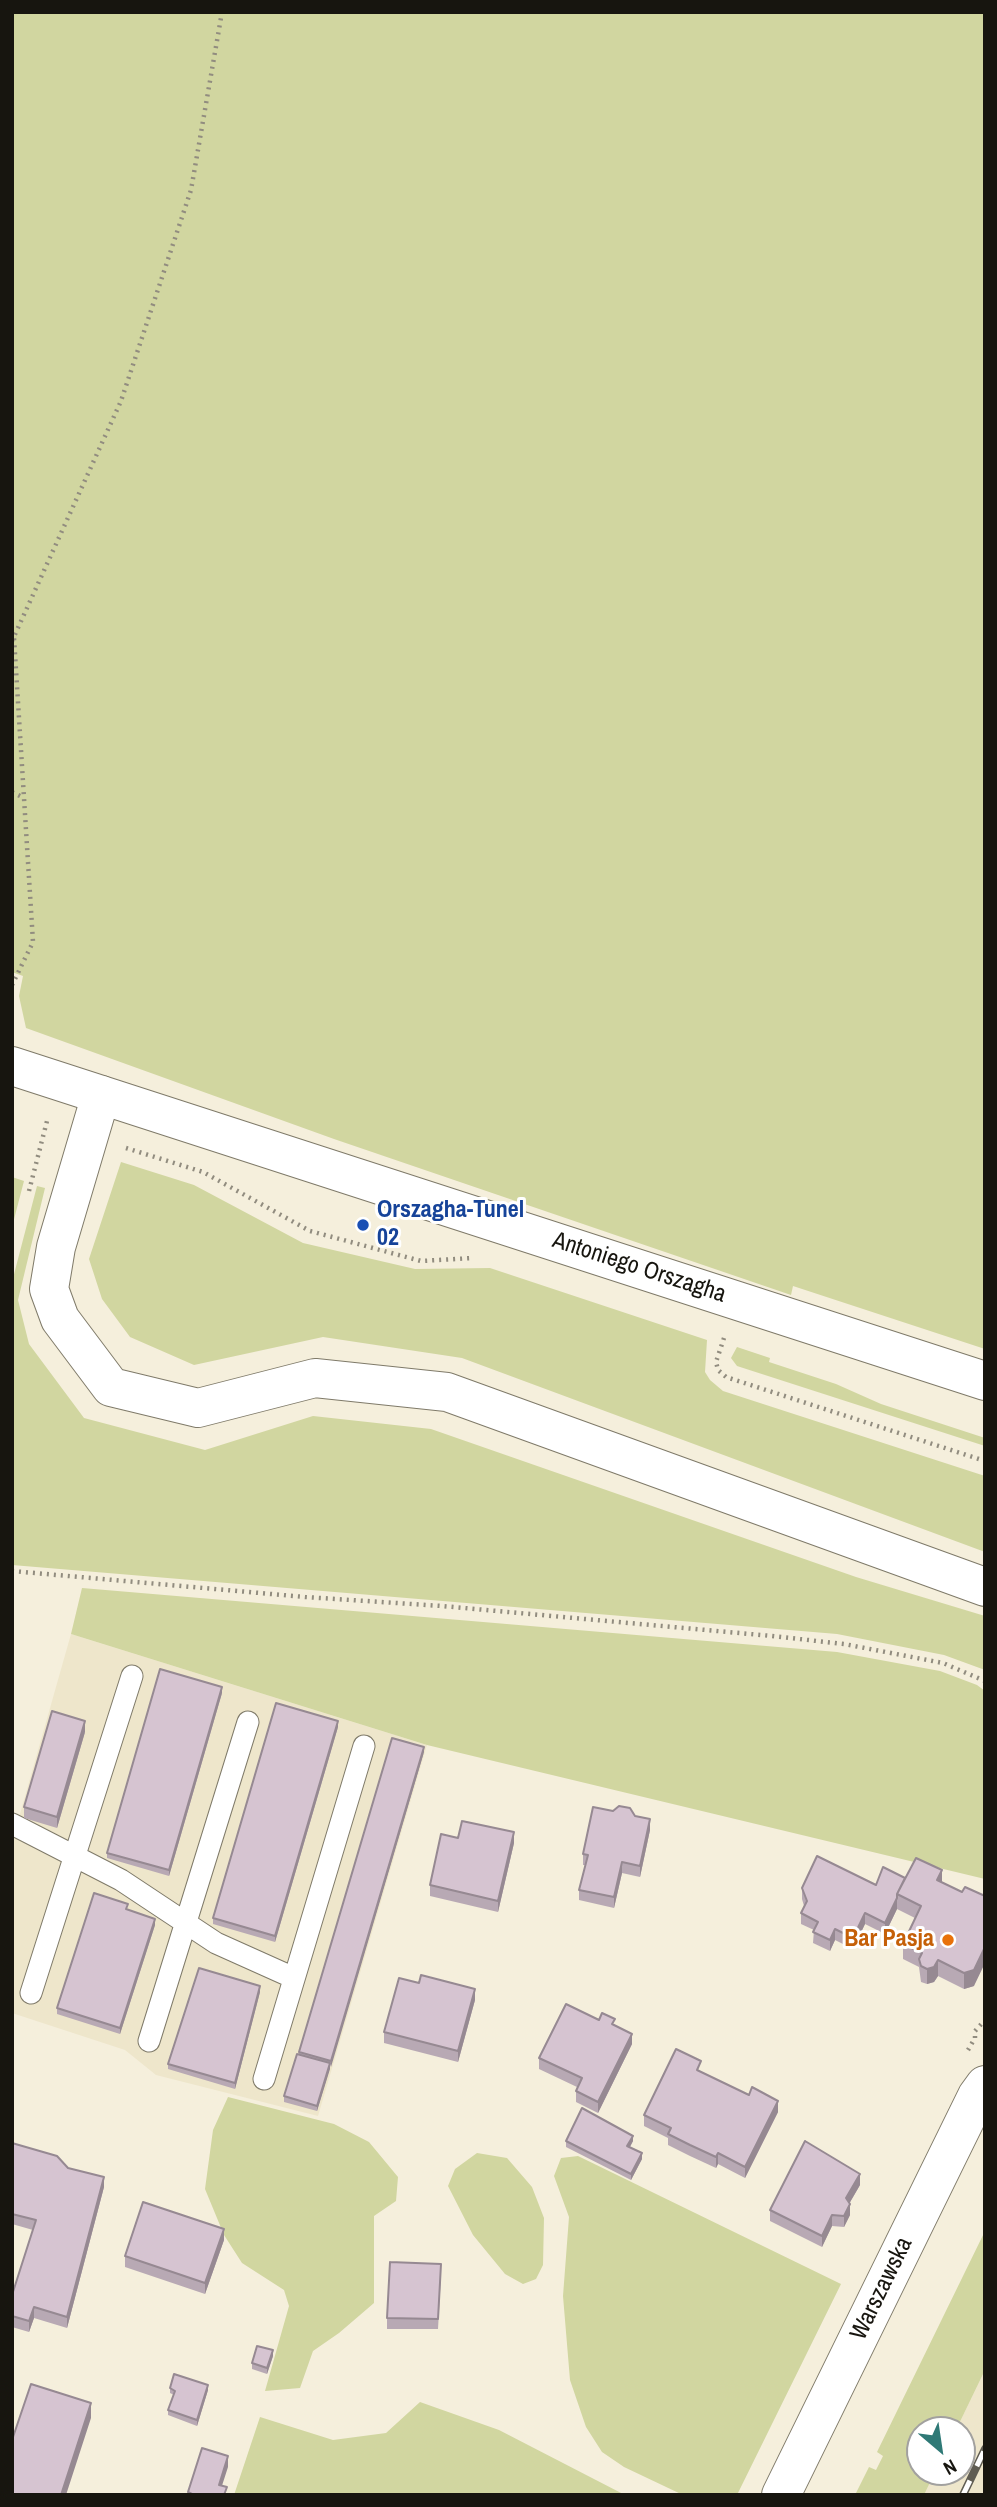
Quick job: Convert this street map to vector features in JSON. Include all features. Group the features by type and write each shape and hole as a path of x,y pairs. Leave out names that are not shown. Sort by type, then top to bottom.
{"street":[{"name":"Antoniego Orszagha","path":"12,1066 985,1381"},
{"path":"101,1095 56,1247 49,1289 60,1319 111,1387 198,1408 315,1378 447,1392 985,1587"},
{"name":"Warszawska","path":"781,2495 976,2096 985,2085"}],"lane":[{"path":"31,1993 132,1676"},
{"path":"149,2041 248,1722"},
{"path":"264,2079 364,1746"},
{"path":"12,1824 121,1880 216,1943 294,1978"}],"path":[{"path":"12,985 33,942 13,639 126,388 191,190 222,12"},
{"path":"12,792 23,797"},
{"path":"726,1330 716,1362 718,1370 726,1377 985,1461"},
{"path":"12,1571 305,1597 442,1606 820,1642 943,1663 985,1681"},
{"path":"975,2031 985,2020"}],"shaded area":[{"path":"71,1634 427,1745 318,2116 156,2075 125,2050 12,2013 12,1822 20,1814"},
{"path":"985,2370 985,2495 924,2495 928,2486 976,2486 976,2416 963,2416"}],"green space":[{"path":"12,12 985,12 985,1349 793,1286 791,1295 334,1139 26,1028 19,996 23,976 12,972"},
{"path":"121,1162 194,1185 303,1243 415,1269 490,1268 707,1340 705,1372 723,1391 985,1476 985,1552 462,1358 323,1337 194,1365 130,1337 102,1299 89,1259"},
{"path":"12,1177 24,1181 12,1227"},
{"path":"37,1186 45,1188 18,1300 29,1344 84,1418 205,1450 313,1416 431,1429 856,1577 985,1616 985,1670 944,1655 837,1634 12,1565 12,1282"},
{"path":"737,1347 770,1358 769,1362 836,1384 881,1404 985,1438 985,1446 737,1366 731,1358"},
{"path":"82,1588 837,1652 940,1671 977,1685 985,1691 985,1879 427,1745 71,1634"},
{"path":"228,2097 334,2124 369,2142 398,2177 396,2201 374,2216 374,2303 313,2351 300,2388 265,2391 289,2306 284,2290 242,2263 224,2235 205,2189 213,2130"},
{"path":"477,2153 507,2158 532,2187 544,2218 543,2265 536,2279 523,2284 505,2274 473,2235 448,2186 455,2169"},
{"path":"578,2156 841,2284 737,2495 683,2495 624,2467 602,2452 586,2427 570,2380 563,2296 569,2217 554,2176 561,2158"},
{"path":"985,2231 985,2370 963,2416 906,2416 906,2486 928,2486 924,2495 855,2495 869,2467 876,2470 883,2456 877,2452"},
{"path":"420,2402 499,2430 625,2495 234,2495 260,2417 333,2440 386,2433"}],"building":[{"path":"160,1669 222,1687 169,1870 107,1853"},
{"path":"276,1703 338,1721 275,1936 213,1918"},
{"path":"52,1711 85,1721 57,1817 24,1807"},
{"path":"392,1738 424,1747 331,2061 299,2052"},
{"path":"619,1806 630,1808 635,1816 650,1819 640,1866 622,1862 614,1897 579,1890 588,1855 583,1854 593,1807 613,1811"},
{"path":"462,1821 514,1832 498,1901 430,1885 441,1834 458,1838"},
{"path":"817,1856 876,1885 883,1867 905,1878 885,1923 865,1913 853,1938 835,1929 830,1940 813,1932 818,1922 801,1913 807,1901 802,1888"},
{"name":"Bar Pasja","path":"916,1858 942,1870 937,1880 962,1892 965,1887 985,1896 985,1947 974,1970 964,1973 938,1960 934,1967 927,1969 921,1966 919,1959 922,1953 903,1944 921,1906 897,1894"},
{"path":"94,1893 128,1904 126,1909 155,1919 120,2028 57,2008"},
{"path":"199,1968 260,1986 235,2083 168,2064"},
{"path":"421,1975 475,1989 458,2051 384,2032 399,1978 419,1983"},
{"path":"566,2004 599,2020 602,2013 615,2019 612,2024 632,2034 598,2102 576,2091 582,2078 539,2058"},
{"path":"676,2049 701,2061 697,2070 749,2095 752,2087 778,2101 745,2167 718,2153 716,2157 668,2134 671,2128 644,2115"},
{"path":"297,2054 330,2063 317,2106 284,2096"},
{"path":"582,2108 633,2136 627,2146 642,2153 631,2174 566,2141"},
{"path":"805,2141 860,2174 846,2198 850,2204 844,2216 832,2215 822,2236 770,2210"},
{"path":"12,2143 57,2156 68,2168 104,2177 67,2317 34,2307 29,2321 12,2316 12,2295 36,2220 12,2214"},
{"path":"143,2202 224,2229 205,2283 125,2256"},
{"path":"390,2262 441,2264 438,2319 387,2318"},
{"path":"257,2346 273,2350 267,2368 252,2363"},
{"path":"174,2374 208,2385 197,2420 168,2410 175,2391 170,2388"},
{"path":"31,2384 91,2403 61,2495 12,2495 12,2440"},
{"path":"202,2448 228,2456 219,2485 227,2487 224,2495 194,2495 188,2492"}],"railway":[{"path":"963,2495 985,2449"}],"place":[{"name":"Orszagha-Tunel 02","path":"363,1225"},
{"name":"Bar Pasja","path":"948,1940"}]}
